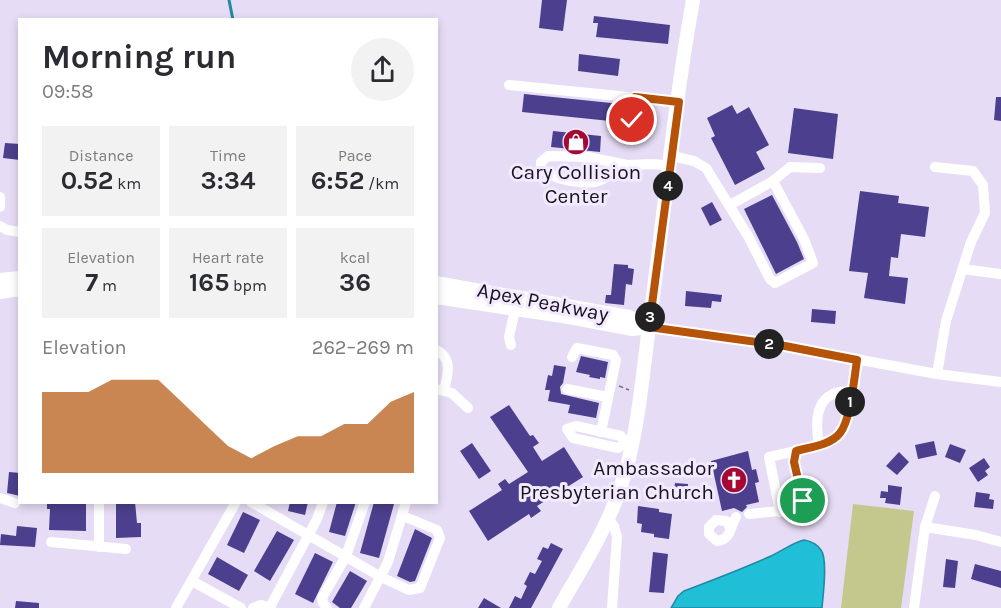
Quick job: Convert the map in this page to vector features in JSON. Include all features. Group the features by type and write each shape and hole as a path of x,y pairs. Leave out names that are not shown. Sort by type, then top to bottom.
{"main road":[{"path":"559,608 608,518 620,488 642,392 693,0"},
{"path":"0,280 18,278"},
{"name":"Apex Peakway","path":"438,283 629,317 649,327"},
{"path":"0,292 18,289"},
{"name":"Apex Peakway","path":"438,297 633,329 649,327"}],"street":[{"path":"509,85 679,102"},
{"path":"632,120 635,97"},
{"path":"627,165 599,181 587,182 553,177 541,168 542,162 548,156 588,157 627,165 694,161 706,168 748,236 770,279 775,283 810,266 813,262 804,239 773,182"},
{"path":"730,205 773,182 790,167 820,168"},
{"path":"935,167 973,171 983,185 985,213 971,242 946,321 937,375"},
{"path":"0,197 0,207"},
{"path":"0,226 7,231 18,232"},
{"path":"963,269 1000,274"},
{"path":"511,345 509,337 515,310"},
{"path":"649,327 785,346 937,375 1001,382"},
{"path":"572,357 577,348 613,355 616,360 612,390 601,432"},
{"path":"438,351 445,356 448,363 448,375 440,389 452,393 468,408"},
{"path":"780,512 769,457 819,445 839,434 847,417 857,360"},
{"path":"567,389 612,390"},
{"path":"819,445 816,423 823,400 834,393 852,391"},
{"path":"576,426 601,432 621,436 629,443 618,448 573,438 563,429 576,426"},
{"path":"749,514 798,509 803,501 794,462 796,451"},
{"path":"914,608 925,526 936,496"},
{"path":"0,498 15,503"},
{"path":"99,504 99,547"},
{"path":"176,608 235,504"},
{"path":"254,504 381,577 409,590 420,588 440,537 437,530 403,516"},
{"path":"253,608 261,605 271,608 309,536 321,504"},
{"path":"327,608 322,598 346,556 363,504"},
{"path":"364,608 388,562 406,504"},
{"path":"730,527 736,517"},
{"path":"608,518 614,526 617,537 612,608"},
{"path":"925,526 1001,542"},
{"path":"51,542 126,549"},
{"path":"192,581 242,608"}],"path":[{"path":"612,390 630,390"}],"green space":[{"path":"853,504 914,511 901,608 841,608"}],"water":[{"path":"804,540 815,544 823,555 825,578 822,608 671,608 684,591 760,561"}],"building":[{"path":"542,0 567,0 563,31 539,28"},
{"path":"594,16 670,25 668,44 596,37 598,23 593,23"},
{"path":"579,54 620,59 618,76 578,71"},
{"path":"524,94 621,104 620,122 522,112"},
{"path":"996,97 1001,97 1001,121 994,120"},
{"path":"732,105 737,114 749,107 769,145 756,152 765,169 735,185 711,138 715,136 707,118"},
{"path":"794,108 838,114 833,159 788,153"},
{"name":"Cary Collision Center","path":"553,131 601,136 600,152 551,147"},
{"path":"5,143 18,144 18,160 3,158"},
{"path":"860,191 899,196 898,203 929,207 925,237 901,234 898,258 891,257 889,276 908,278 905,304 864,298 868,273 849,271"},
{"path":"772,195 804,259 776,274 744,209"},
{"path":"712,202 722,220 710,226 701,208"},
{"path":"614,264 628,265 628,268 634,269 632,285 626,284 624,305 605,303 606,295 611,295"},
{"path":"686,291 722,295 721,302 712,301 711,308 685,306"},
{"path":"812,309 836,311 835,324 811,322"},
{"path":"581,356 608,362 605,378 589,377 590,375 576,372"},
{"path":"554,365 566,367 560,387 561,394 599,403 596,418 568,413 570,405 548,401 550,390 545,390 548,375 552,376"},
{"path":"509,405 530,436 533,435 539,443 533,447 542,461 564,447 583,477 537,506 541,511 531,518 529,514 488,541 469,511 502,490 498,484 505,479 509,484 528,472 490,417"},
{"path":"934,441 937,455 918,459 915,445"},
{"path":"472,443 491,471 479,479 460,451"},
{"path":"950,444 966,450 960,463 945,457"},
{"path":"748,451 752,470 756,469 759,482 755,483 759,502 746,505 747,507 742,512 734,508 722,511 711,461"},
{"path":"899,452 909,462 897,475 886,466"},
{"path":"984,458 990,467 985,471 988,475 978,482 969,468"},
{"path":"9,472 18,473 18,496 7,493"},
{"path":"675,483 688,484 687,502 673,500"},
{"path":"888,485 902,487 900,505 885,503 886,498 880,498 881,491 888,492"},
{"path":"976,492 990,494 989,499 994,500 993,509 974,507"},
{"path":"47,504 86,504 86,531 49,530 50,509 47,509"},
{"path":"116,504 135,504 137,523 141,523 141,537 116,538"},
{"path":"290,504 308,504 305,515 288,511"},
{"path":"336,504 355,504 345,536 329,532"},
{"path":"373,504 394,504 379,558 360,553"},
{"path":"638,506 659,509 659,512 672,514 669,539 641,532 642,524 637,523"},
{"path":"243,512 260,520 244,553 227,545"},
{"path":"17,526 37,528 35,547 0,545 1,534 16,536"},
{"path":"415,529 432,538 415,581 410,582 397,576"},
{"path":"277,531 294,540 270,581 254,571"},
{"path":"551,543 563,549 531,608 509,608 515,596 521,599 527,586 524,584 530,572 535,574 542,561 537,559 543,547 548,549"},
{"path":"653,552 668,554 664,593 649,592"},
{"path":"315,553 333,562 313,603 295,594"},
{"path":"217,557 248,575 239,591 208,574"},
{"path":"946,559 958,561 955,588 943,587"},
{"path":"975,564 1001,571 1001,588 971,579"},
{"path":"350,571 367,581 351,608 340,608 332,602"},
{"path":"484,598 501,608 478,608"},
{"path":"16,601 39,603 39,608 15,608"}],"waterway":[{"path":"229,0 233,18"}],"place":[{"name":"Cary Collision Center","path":"576,142"},
{"name":"Ambassador Presbyterian Church","path":"734,480"}],"route":[{"path":"632,120 635,97 679,102 649,327 785,346 857,360 847,417 839,434 822,444 796,451 794,462 803,501"}]}
